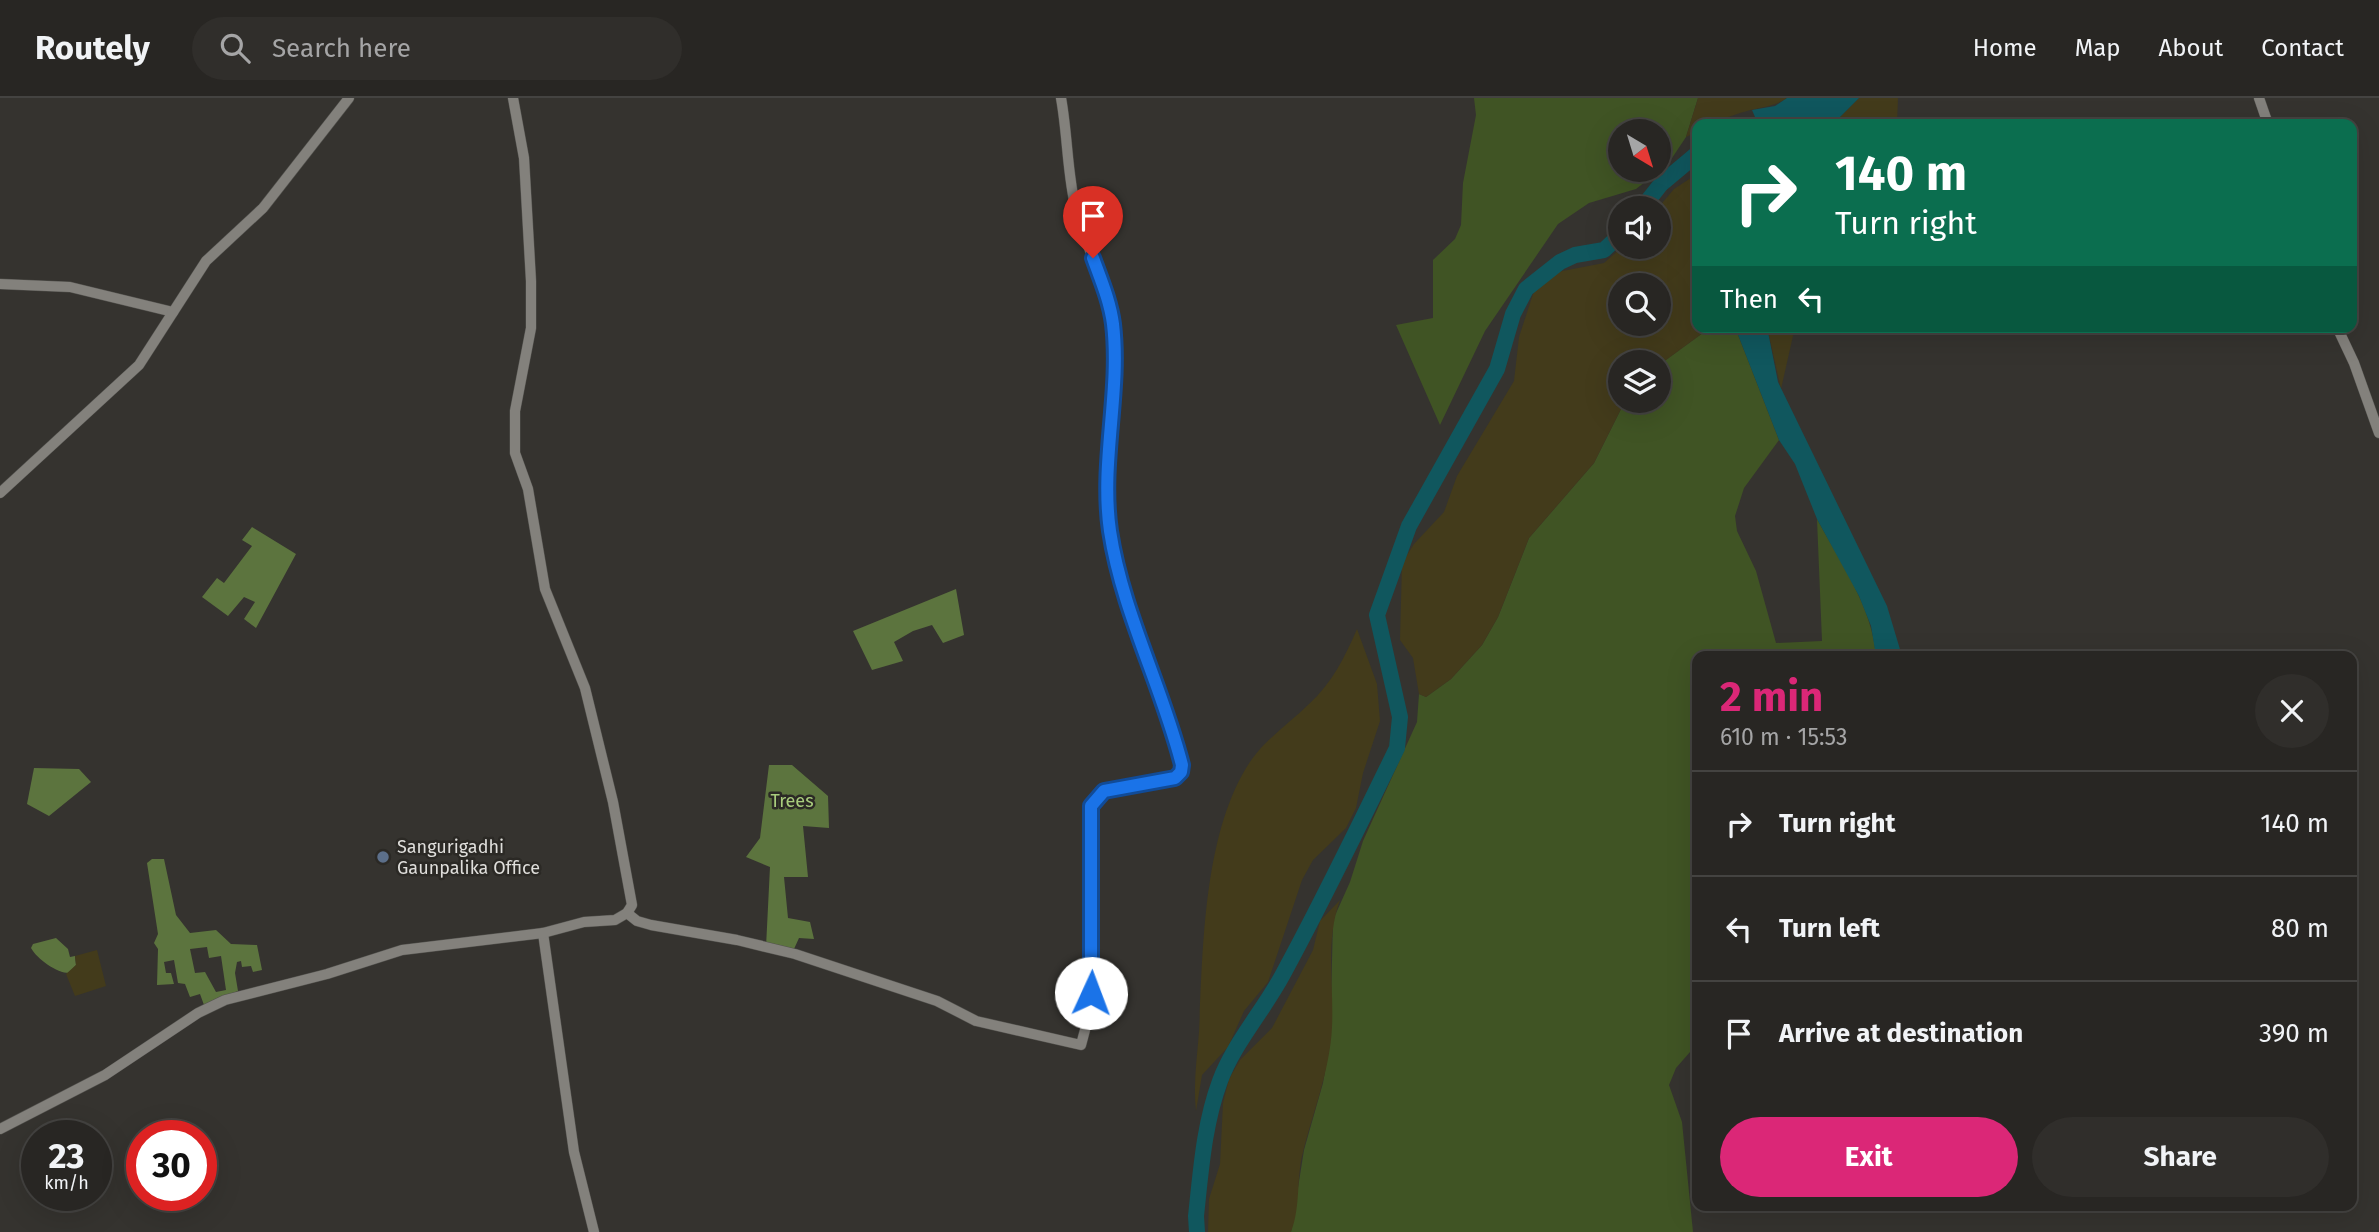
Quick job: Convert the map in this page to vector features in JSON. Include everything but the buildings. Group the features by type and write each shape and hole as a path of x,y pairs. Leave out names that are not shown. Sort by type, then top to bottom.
{"street":[{"path":"0,493 130,374 152,349 206,261 263,208 348,98"},
{"path":"0,1129 104,1075 198,1013 225,1000 327,974 402,950 543,933 584,922 615,920 627,913 633,898 585,688 545,589 527,489 515,453 514,411 531,328 531,281 524,158 513,98"},
{"path":"627,913 637,921 651,925 737,940 795,954 937,1002 976,1021 1081,1045 1090,1011 1093,976 1091,806 1104,791 1175,778 1181,772 1182,765 1141,643 1110,530 1108,450 1115,353 1113,325 1110,303 1076,212 1061,98"},
{"path":"2259,98 2266,119"},
{"path":"0,284 17,282 70,287 173,312"},
{"path":"2340,333 2354,363 2379,433"},
{"path":"543,933 575,1152 594,1232"}],"green space":[{"path":"1474,98 1698,98 1686,137 1671,160 1671,119 1608,119 1608,182 1645,182 1636,189 1589,203 1558,224 1485,331 1440,425 1396,325 1433,318 1433,260 1455,239 1461,225 1463,183 1476,115"},
{"path":"1703,333 1737,333 1779,440 1744,488 1735,516 1737,531 1756,571 1776,643 1822,641 1817,519 1862,602 1875,651 1692,651 1692,1050 1676,1068 1669,1085 1682,1122 1693,1232 1291,1232 1304,1150 1323,1083 1330,1043 1333,920 1350,882 1363,841 1417,722 1419,694 1426,697 1451,679 1482,645 1498,617 1529,538 1594,463 1619,413 1671,413 1671,356"},
{"path":"252,527 296,554 256,628 244,619 255,602 244,597 228,616 202,597 217,578 224,583 252,546 242,540"},
{"path":"956,589 964,635 943,643 932,625 913,631 894,642 903,661 872,670 853,631"},
{"name":"Trees","path":"769,765 792,765 828,796 829,828 803,826 808,877 784,877 788,918 810,922 814,939 799,938 794,949 766,947 770,867 746,857 760,838"},
{"path":"34,768 79,769 91,782 49,816 27,804"},
{"path":"152,859 164,859 176,915 190,933 216,930 231,944 257,945 262,970 253,972 251,966 242,967 241,961 237,962 235,973 238,991 204,1005 200,994 190,997 185,984 178,983 174,960 164,962 166,973 171,973 174,984 157,985 158,949 154,943 158,934 147,863","holes":["207,947 209,958 221,956 226,990 216,992 205,972 195,973 190,949"]},
{"path":"56,938 68,949 70,957 75,956 76,965 69,973 48,965 31,948 33,944"}],"sand":[{"path":"1698,98 1787,98 1776,104 1723,119 1692,119 1692,134 1686,137"},
{"path":"1859,98 1898,98 1897,119 1838,119"},
{"path":"1692,177 1692,333 1703,333 1671,356 1671,350 1608,350 1608,413 1619,413 1594,463 1529,538 1498,617 1482,645 1451,679 1426,697 1419,694 1413,658 1400,640 1402,563 1414,544 1444,512 1457,476 1514,381 1519,337 1533,294 1552,273 1604,263 1608,259 1671,259 1671,196 1668,196"},
{"path":"1768,333 1794,333 1781,389"},
{"path":"1357,629 1377,684 1380,721 1363,773 1356,808 1346,828 1313,860 1302,880 1268,982 1244,1011 1228,1047 1202,1075 1196,1111 1195,1081 1205,928 1215,854 1224,820 1236,787 1252,759 1325,687 1343,659"},
{"path":"1340,900 1331,947 1331,1043 1325,1075 1303,1152 1291,1232 1208,1232 1209,1199 1220,1164 1223,1103 1229,1079 1240,1060 1272,1028 1313,950 1320,921"},
{"path":"97,950 106,986 75,996 66,974 76,965 75,956"}],"water":[{"path":"1787,98 1859,98 1838,119 1756,119 1752,110 1775,106"},
{"path":"1737,333 1768,333 1778,382 1887,606 1900,651 1875,651 1871,626 1859,596 1817,519 1795,464 1779,440"}],"waterway":[{"path":"1652,196 1661,184 1692,158"},
{"path":"1197,1232 1196,1216 1204,1147 1220,1081 1232,1054 1297,948 1397,748 1400,717 1377,615 1409,526 1497,369 1513,314 1526,289 1560,262 1575,255 1604,250 1608,246"}],"place":[{"name":"Sangurigadhi Gaunpalika Office","path":"383,857"}],"route":[{"path":"1091,993 1091,806 1096,797 1104,791 1175,778 1179,776 1182,765 1119,572 1110,530 1108,450 1115,353 1110,303 1093,258"}]}
